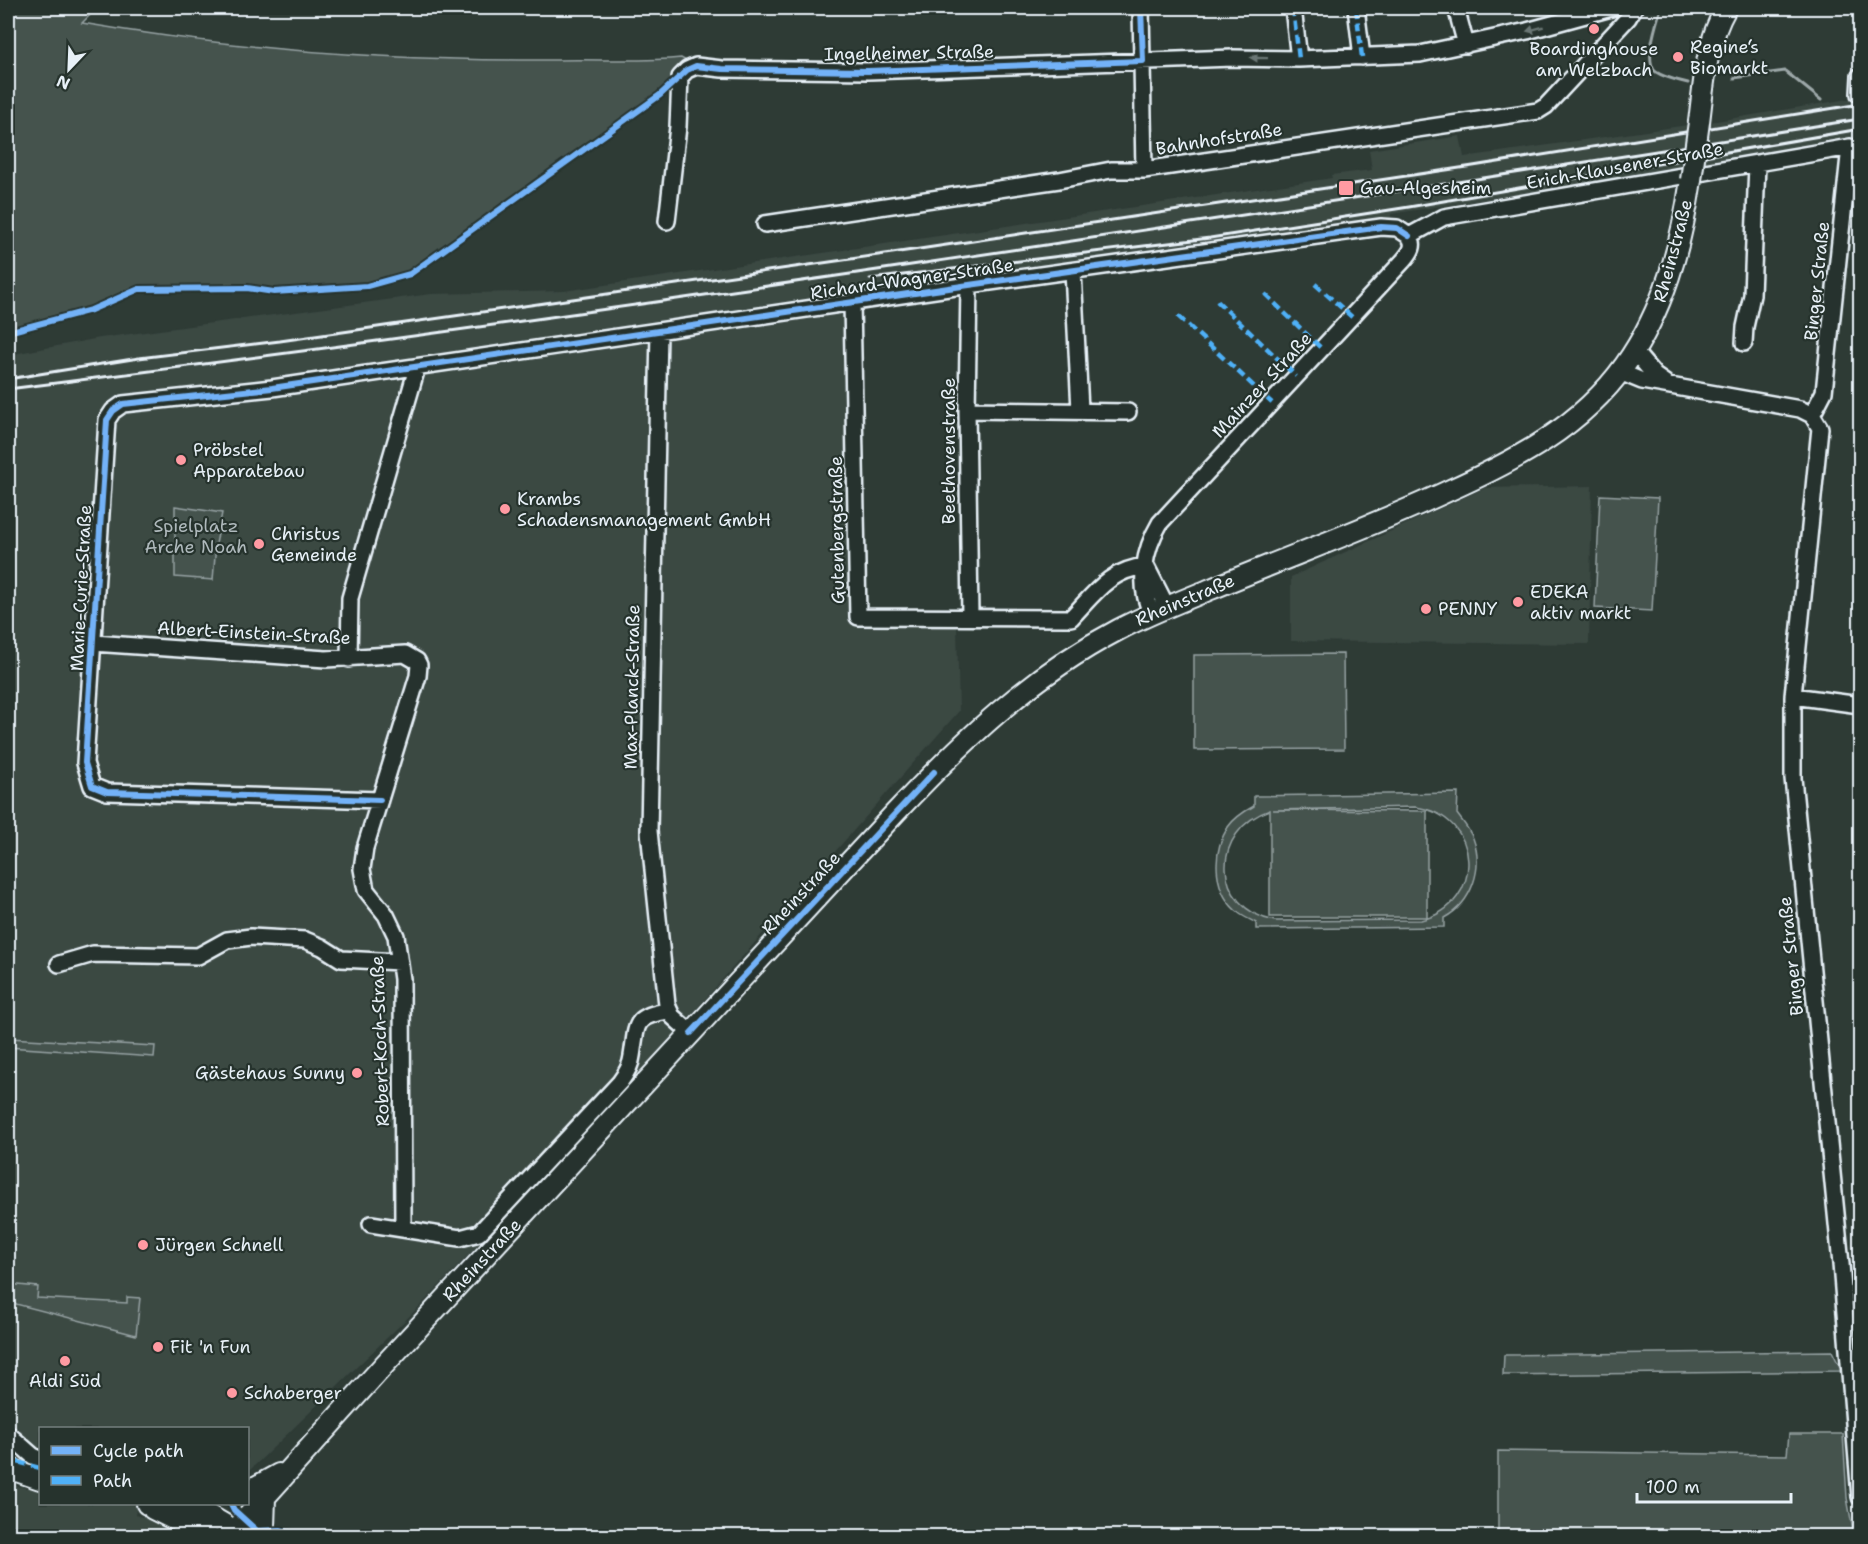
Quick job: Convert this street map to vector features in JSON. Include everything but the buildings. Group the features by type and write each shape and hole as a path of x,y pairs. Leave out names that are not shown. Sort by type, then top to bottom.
{"main road":[{"name":"Rheinstraße","path":"162,1505 194,1509 205,1513 236,1534 256,1494 292,1466 934,772 981,726 1024,690 1057,666 1159,610 1415,507 1511,462 1564,427 1601,394 1634,351 1666,287 1682,230 1691,180 1707,56 1714,33 1726,8"},
{"path":"8,1468 25,1477"},
{"path":"256,1494 266,1536"},
{"name":"Rheinstraße","path":"149,1505 181,1529 207,1536"},
{"path":"194,1509 208,1505"}],"street":[{"path":"1141,8 1144,170"},
{"path":"1293,8 1299,59"},
{"path":"1356,8 1362,57"},
{"path":"1456,8 1466,45"},
{"name":"Ingelheimer Straße","path":"667,221 678,128 680,77 687,70 696,66 722,69 868,71 1420,54 1527,31 1611,8"},
{"name":"Bahnhofstraße","path":"765,224 1059,180 1111,170 1144,170 1538,111 1628,18 1634,8"},
{"path":"1858,94 1860,76"},
{"path":"1850,147 1860,161"},
{"name":"Erich-Klausener-Straße","path":"1409,236 1444,217 1850,147"},
{"name":"Binger Straße","path":"1850,147 1824,392 1812,415 1818,423 1821,434 1793,696 1794,793 1840,1252 1860,1497"},
{"path":"1744,342 1752,295 1757,164"},
{"name":"Richard-Wagner-Straße","path":"417,368 969,285 1381,227 1397,228 1409,236"},
{"name":"Mainzer Straße","path":"1159,610 1145,599 1142,583 1151,540 1160,524 1404,260 1412,249 1412,240 1409,236"},
{"path":"1073,271 1080,410"},
{"name":"Beethovenstraße","path":"969,285 967,410 970,616"},
{"name":"Gutenbergstraße","path":"852,303 858,617 1071,618 1112,576 1128,569 1146,566"},
{"name":"Max-Planck-Straße","path":"659,331 648,831 668,1011"},
{"path":"1634,351 1649,370 1667,384"},
{"path":"349,659 350,598 417,368"},
{"name":"Marie-Curie-Straße","path":"380,800 106,792 92,786 85,763 103,466 107,420 113,411 123,404 272,388 417,368"},
{"path":"1620,372 1642,381 1794,407 1812,415"},
{"path":"967,410 1128,412"},
{"name":"Albert-Einstein-Straße","path":"93,643 326,659 396,654 412,657"},
{"name":"Robert-Koch-Straße","path":"403,1229 402,979 396,936 386,915 366,890 362,869 365,848 418,676 419,665 412,657"},
{"path":"1793,696 1860,705"},
{"path":"59,964 93,954 198,956 227,940 251,937 304,940 322,947 341,959 400,962"},
{"path":"668,1011 691,1033"},
{"name":"Rheinstraße","path":"370,1224 460,1238 475,1235 484,1229 624,1076 631,1062 634,1032 639,1023 650,1014 668,1011"},
{"path":"8,1434 39,1459"}],"shaded area":[{"path":"1860,97 1860,136 1822,141 1815,146 1391,214 1391,218 1192,247 1192,245 1185,246 1180,249 1164,249 1008,270 849,297 853,626 957,627 959,711 625,1090 420,1306 250,1470 249,1427 39,1427 39,1505 137,1505 135,1515 154,1520 169,1529 175,1536 8,1536 8,1487 13,1485 27,1488 33,1465 19,1461 8,1450 8,355 100,338 431,294 564,291 1332,178 1331,175 1372,170 1369,150 1460,136 1464,157 1723,120"},
{"path":"1592,486 1589,644 1291,641 1291,577 1485,488"}],"green space":[{"path":"8,8 97,8 82,23 200,40 319,52 499,60 681,58 696,66 410,274 367,286 274,292 247,288 139,289 91,310 8,332"},
{"path":"1600,495 1658,498 1652,611 1595,608"},
{"name":"Spielplatz Arche Noah","path":"175,506 222,513 216,544 213,580 175,577"},
{"path":"1343,654 1344,749 1194,750 1194,655"},
{"path":"1458,793 1457,814 1473,838 1476,849 1476,873 1473,884 1462,903 1444,918 1444,927 1256,929 1256,923 1240,914 1224,896 1217,861 1228,827 1243,812 1254,806 1254,796","holes":["1415,807 1437,813 1453,826 1464,842 1468,860 1466,879 1457,897 1442,911 1421,920 1275,921 1254,913 1239,901 1229,885 1226,868 1228,850 1236,834 1250,820 1270,810 1270,917 1427,917 1427,811 1273,810"]},
{"path":"8,1038 155,1046 154,1057 8,1047"},
{"path":"8,1284 38,1287 37,1298 127,1303 127,1297 140,1298 136,1335 8,1302"},
{"path":"1832,1351 1842,1371 1503,1375 1504,1355"},
{"path":"1789,1434 1843,1434 1847,1498 1854,1536 1498,1536 1498,1451 1787,1455"}],"waterway":[{"path":"1661,8 1652,42 1652,67 1663,76 1688,83"},
{"path":"1734,78 1785,71 1821,100"}],"railway":[{"path":"8,379 139,358 280,341 913,250 1473,166 1860,104"},
{"path":"8,389 472,328 935,262 1860,119"},
{"path":"870,279 1210,238 1409,207 1860,129"}],"marked path":[{"path":"1293,8 1299,59"},
{"path":"1356,8 1362,57"},
{"path":"1315,284 1352,317"},
{"path":"1265,294 1322,349"},
{"path":"1217,301 1296,376"},
{"path":"1178,316 1272,403"},
{"path":"8,1455 10,1460 39,1468"}],"cycle path":[{"path":"8,332 91,310 139,289 247,288 274,292 367,286 410,274 660,95 687,70 696,66 722,69 868,71 1143,61 1141,8"},
{"path":"380,800 107,792 92,786 85,763 107,420 113,411 123,404 272,388 1381,227 1397,228 1409,236"},
{"path":"691,1033 934,772"},
{"path":"232,1505 257,1531 281,1530 301,1536"}],"place":[{"name":"Boardinghouse am Welzbach","path":"1594,29"},
{"name":"Regine‘s Biomarkt","path":"1678,57"},
{"name":"Gau-Algesheim","path":"1346,188"},
{"name":"Pröbstel Apparatebau","path":"181,460"},
{"name":"Krambs Schadensmanagement GmbH","path":"505,509"},
{"name":"Christus Gemeinde","path":"259,544"},
{"name":"EDEKA aktiv markt","path":"1518,602"},
{"name":"PENNY","path":"1426,609"},
{"name":"Gästehaus Sunny","path":"357,1073"},
{"name":"Jürgen Schnell","path":"143,1245"},
{"name":"Fit 'n Fun","path":"158,1347"},
{"name":"Aldi Süd","path":"65,1361"},
{"name":"Schaberger","path":"232,1393"}]}
